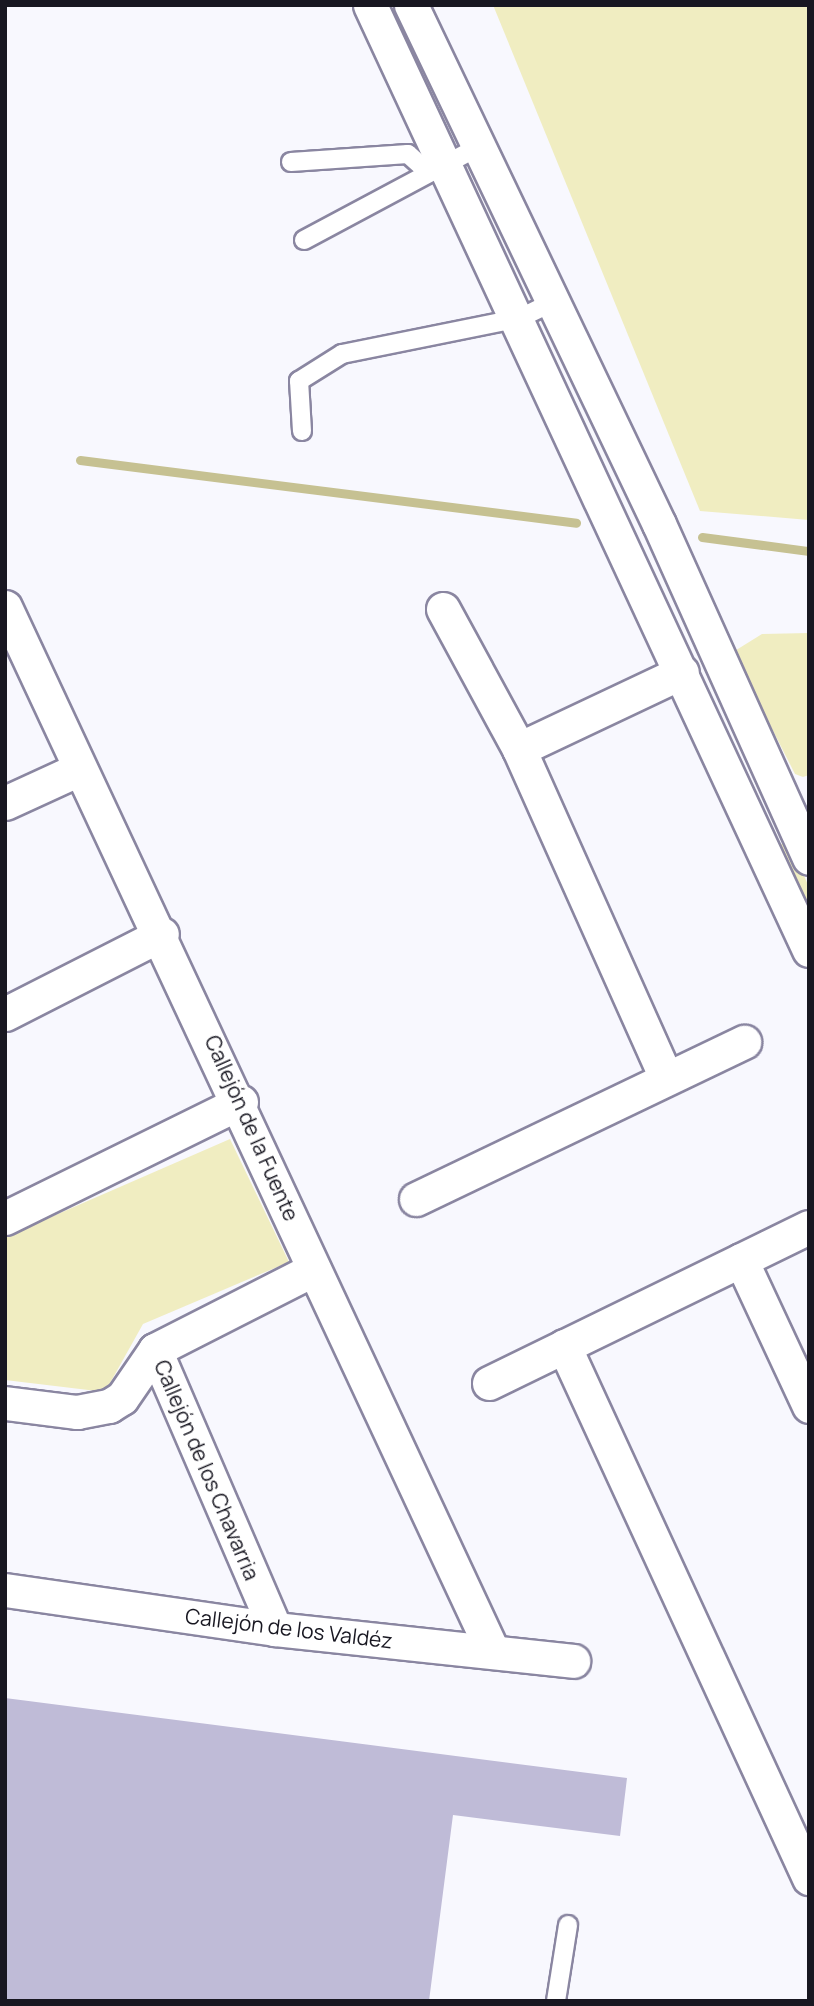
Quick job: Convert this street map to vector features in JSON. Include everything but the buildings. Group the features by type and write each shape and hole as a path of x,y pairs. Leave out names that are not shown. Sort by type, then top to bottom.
{"street":[{"path":"370,5 436,167 520,318 756,840 809,950"},
{"path":"411,5 476,148 796,811 809,858"},
{"path":"657,616 693,600"},
{"name":"Callejón de la Fuente","path":"5,607 79,769 162,934 241,1102 314,1269 493,1652"},
{"path":"443,609 519,749 666,1077"},
{"path":"519,749 682,672"},
{"path":"5,803 79,769"},
{"path":"756,840 796,811"},
{"path":"5,1014 162,934"},
{"path":"416,1199 666,1077 744,1042"},
{"path":"5,1218 241,1102"},
{"path":"489,1383 809,1227"},
{"path":"741,1260 809,1406"},
{"name":"Callejón de los Chavarria","path":"5,1403 77,1412 108,1406 122,1398 155,1350 314,1269"},
{"path":"564,1346 809,1878"},
{"name":"Callejón de los Chavarria","path":"155,1350 275,1629"},
{"name":"Callejón de los Valdéz","path":"5,1590 275,1629 573,1661"}],"lane":[{"path":"304,240 436,167 476,148"},
{"path":"291,162 408,154 436,167"},
{"path":"302,431 299,381 342,354 520,318 551,303"},
{"path":"556,2001 568,1925"}],"shaded area":[{"path":"493,5 809,5 809,520 700,511"},
{"path":"809,633 809,775 803,777 795,774 733,652 762,634"},
{"path":"788,840 809,887 809,922 771,850"},
{"path":"230,1139 289,1262 143,1324 105,1392 5,1380 5,1237"}],"waterway":[{"path":"80,460 576,523"},
{"path":"702,537 809,551"}]}
